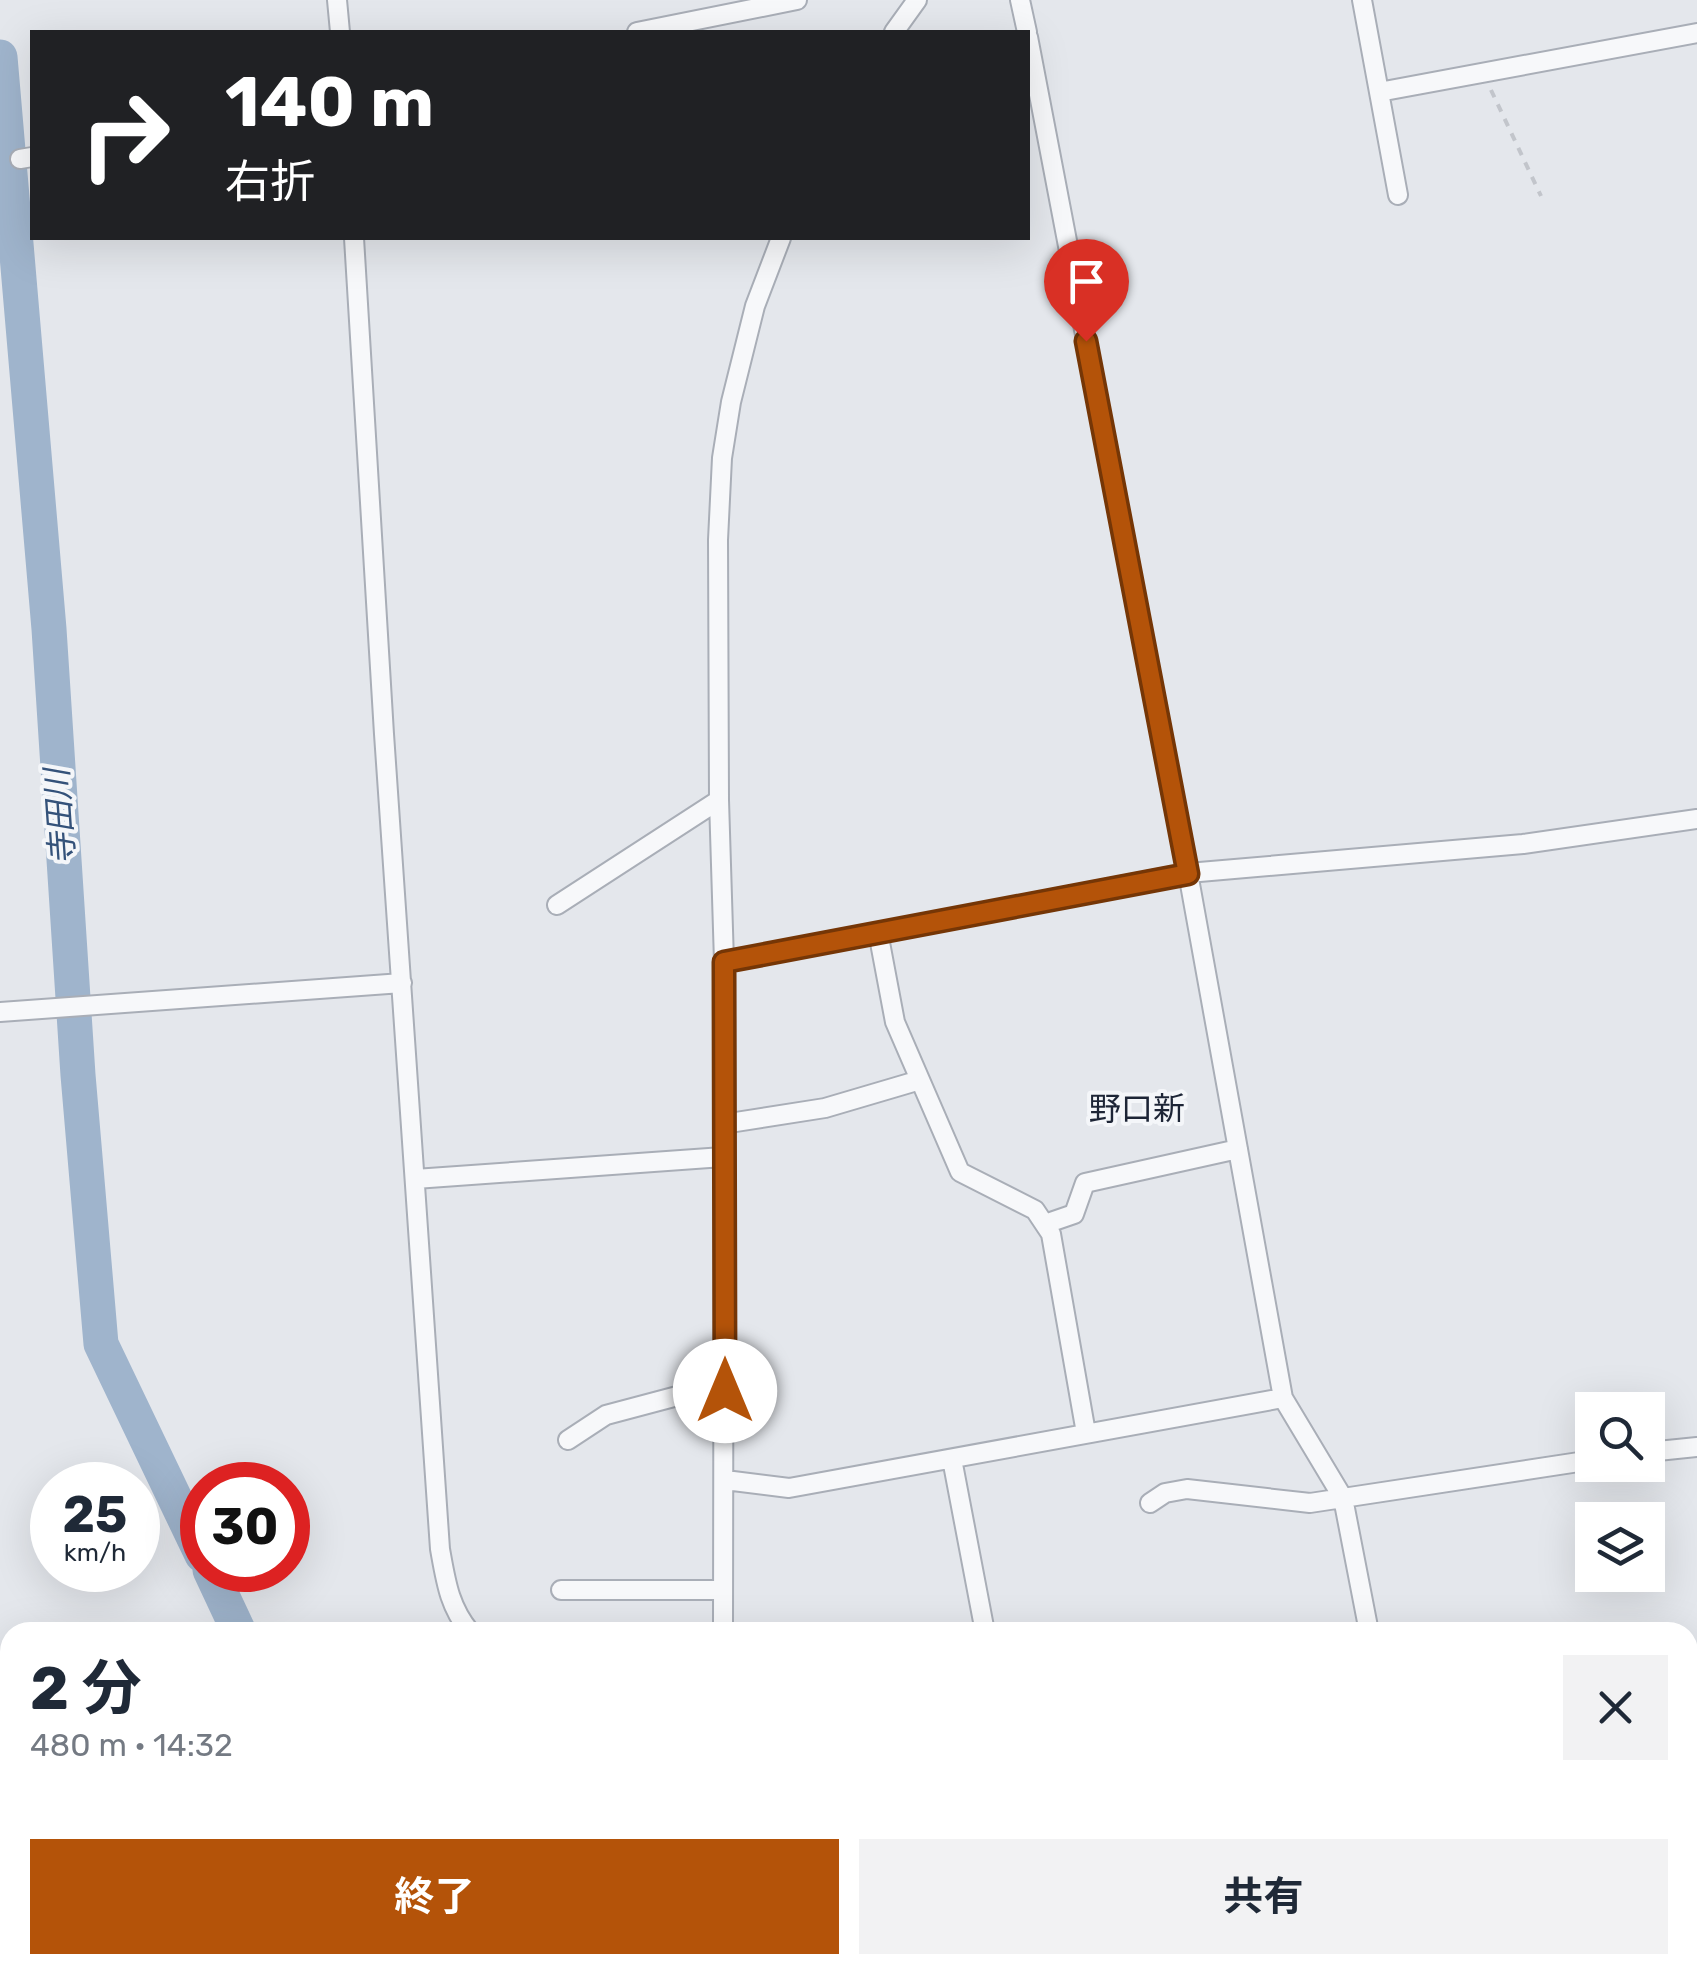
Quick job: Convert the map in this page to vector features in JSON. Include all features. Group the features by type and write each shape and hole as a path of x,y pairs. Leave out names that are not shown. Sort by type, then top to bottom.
{"street":[{"path":"338,0 340,30"},
{"path":"647,30 797,0"},
{"path":"895,30 917,0"},
{"path":"1020,0 1026,30"},
{"path":"1362,0 1398,195"},
{"path":"1379,92 1697,33"},
{"path":"1030,51 1188,874 1283,1398 1343,1498 1367,1622"},
{"path":"354,240 440,1549 448,1594 462,1622"},
{"path":"723,1622 724,962 718,540 722,458 731,402 755,306 780,240"},
{"path":"557,905 719,800"},
{"path":"724,962 1188,874 1523,844 1697,820"},
{"path":"878,932 895,1022 960,1172 1036,1210 1051,1234 1086,1432"},
{"path":"0,1012 402,983"},
{"path":"724,1124 825,1108 920,1080"},
{"path":"1045,1224 1074,1214 1085,1183 1238,1149"},
{"path":"415,1178 724,1157"},
{"path":"568,1440 606,1415 685,1394 725,1391"},
{"path":"725,1480 789,1488 1283,1398"},
{"path":"1665,1450 1697,1447"},
{"path":"952,1459 983,1622"},
{"path":"1150,1503 1164,1493 1187,1489 1310,1503 1575,1463"},
{"path":"561,1590 723,1590"}],"path":[{"path":"1483,72 1542,196"}],"waterway":[{"name":"寺田川","path":"0,57 49,629 78,1075 101,1344 180,1509"},
{"name":"寺田川","path":"220,1592 234,1622"}],"district":[{"name":"野口新","path":"1137,1109"}],"route":[{"path":"725,1391 724,962 1188,874 1086,341"}]}
